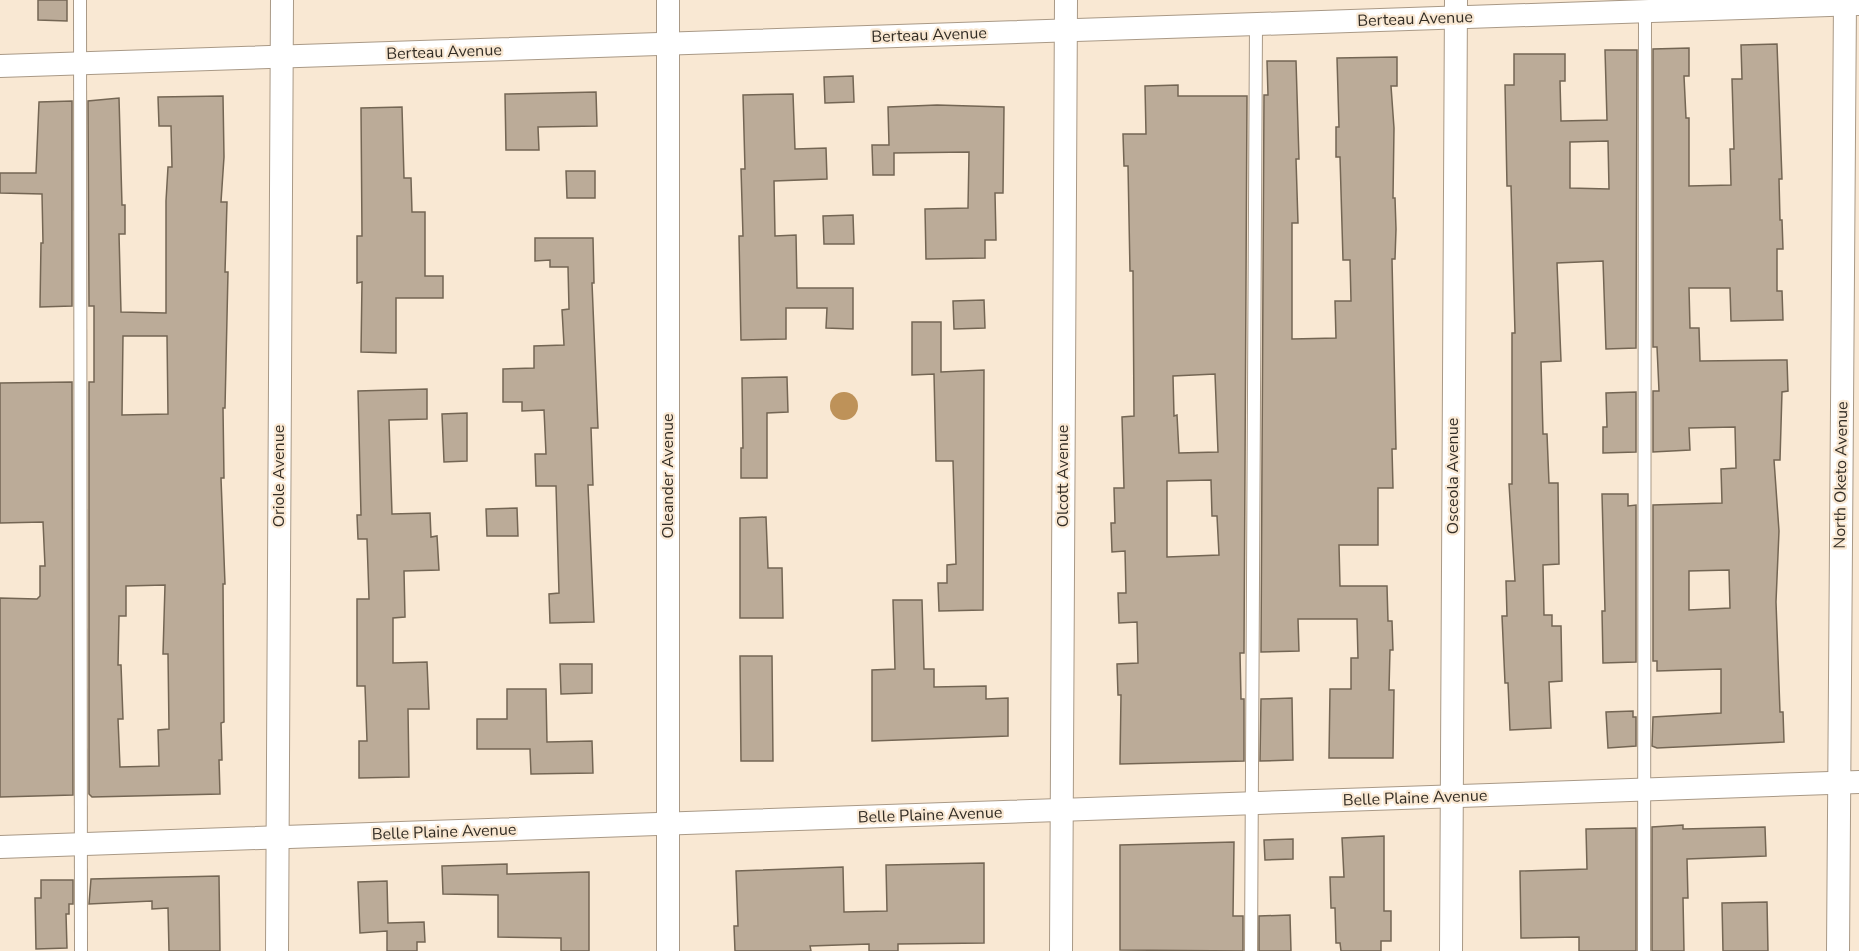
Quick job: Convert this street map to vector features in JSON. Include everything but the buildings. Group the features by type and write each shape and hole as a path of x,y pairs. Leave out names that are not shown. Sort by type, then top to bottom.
{"street":[{"name":"Oriole Avenue","path":"277,951 282,0"},
{"name":"Oleander Avenue","path":"668,0 668,951"},
{"name":"Olcott Avenue","path":"1061,951 1066,0"},
{"name":"Berteau Avenue","path":"0,66 1256,24 1456,9 1645,11 1850,3"},
{"name":"North Oketo Avenue","path":"1838,951 1848,782 1850,3"},
{"name":"Osceola Avenue","path":"1451,951 1456,9"},
{"name":"Belle Plaine Avenue","path":"0,847 1848,782"}],"lane":[{"path":"80,0 81,951"},
{"path":"1644,951 1645,11"},
{"path":"1251,951 1256,24"}],"shaded area":[{"path":"844,392 854,396 858,406 854,416 844,420 834,416 830,406 834,396"}]}
